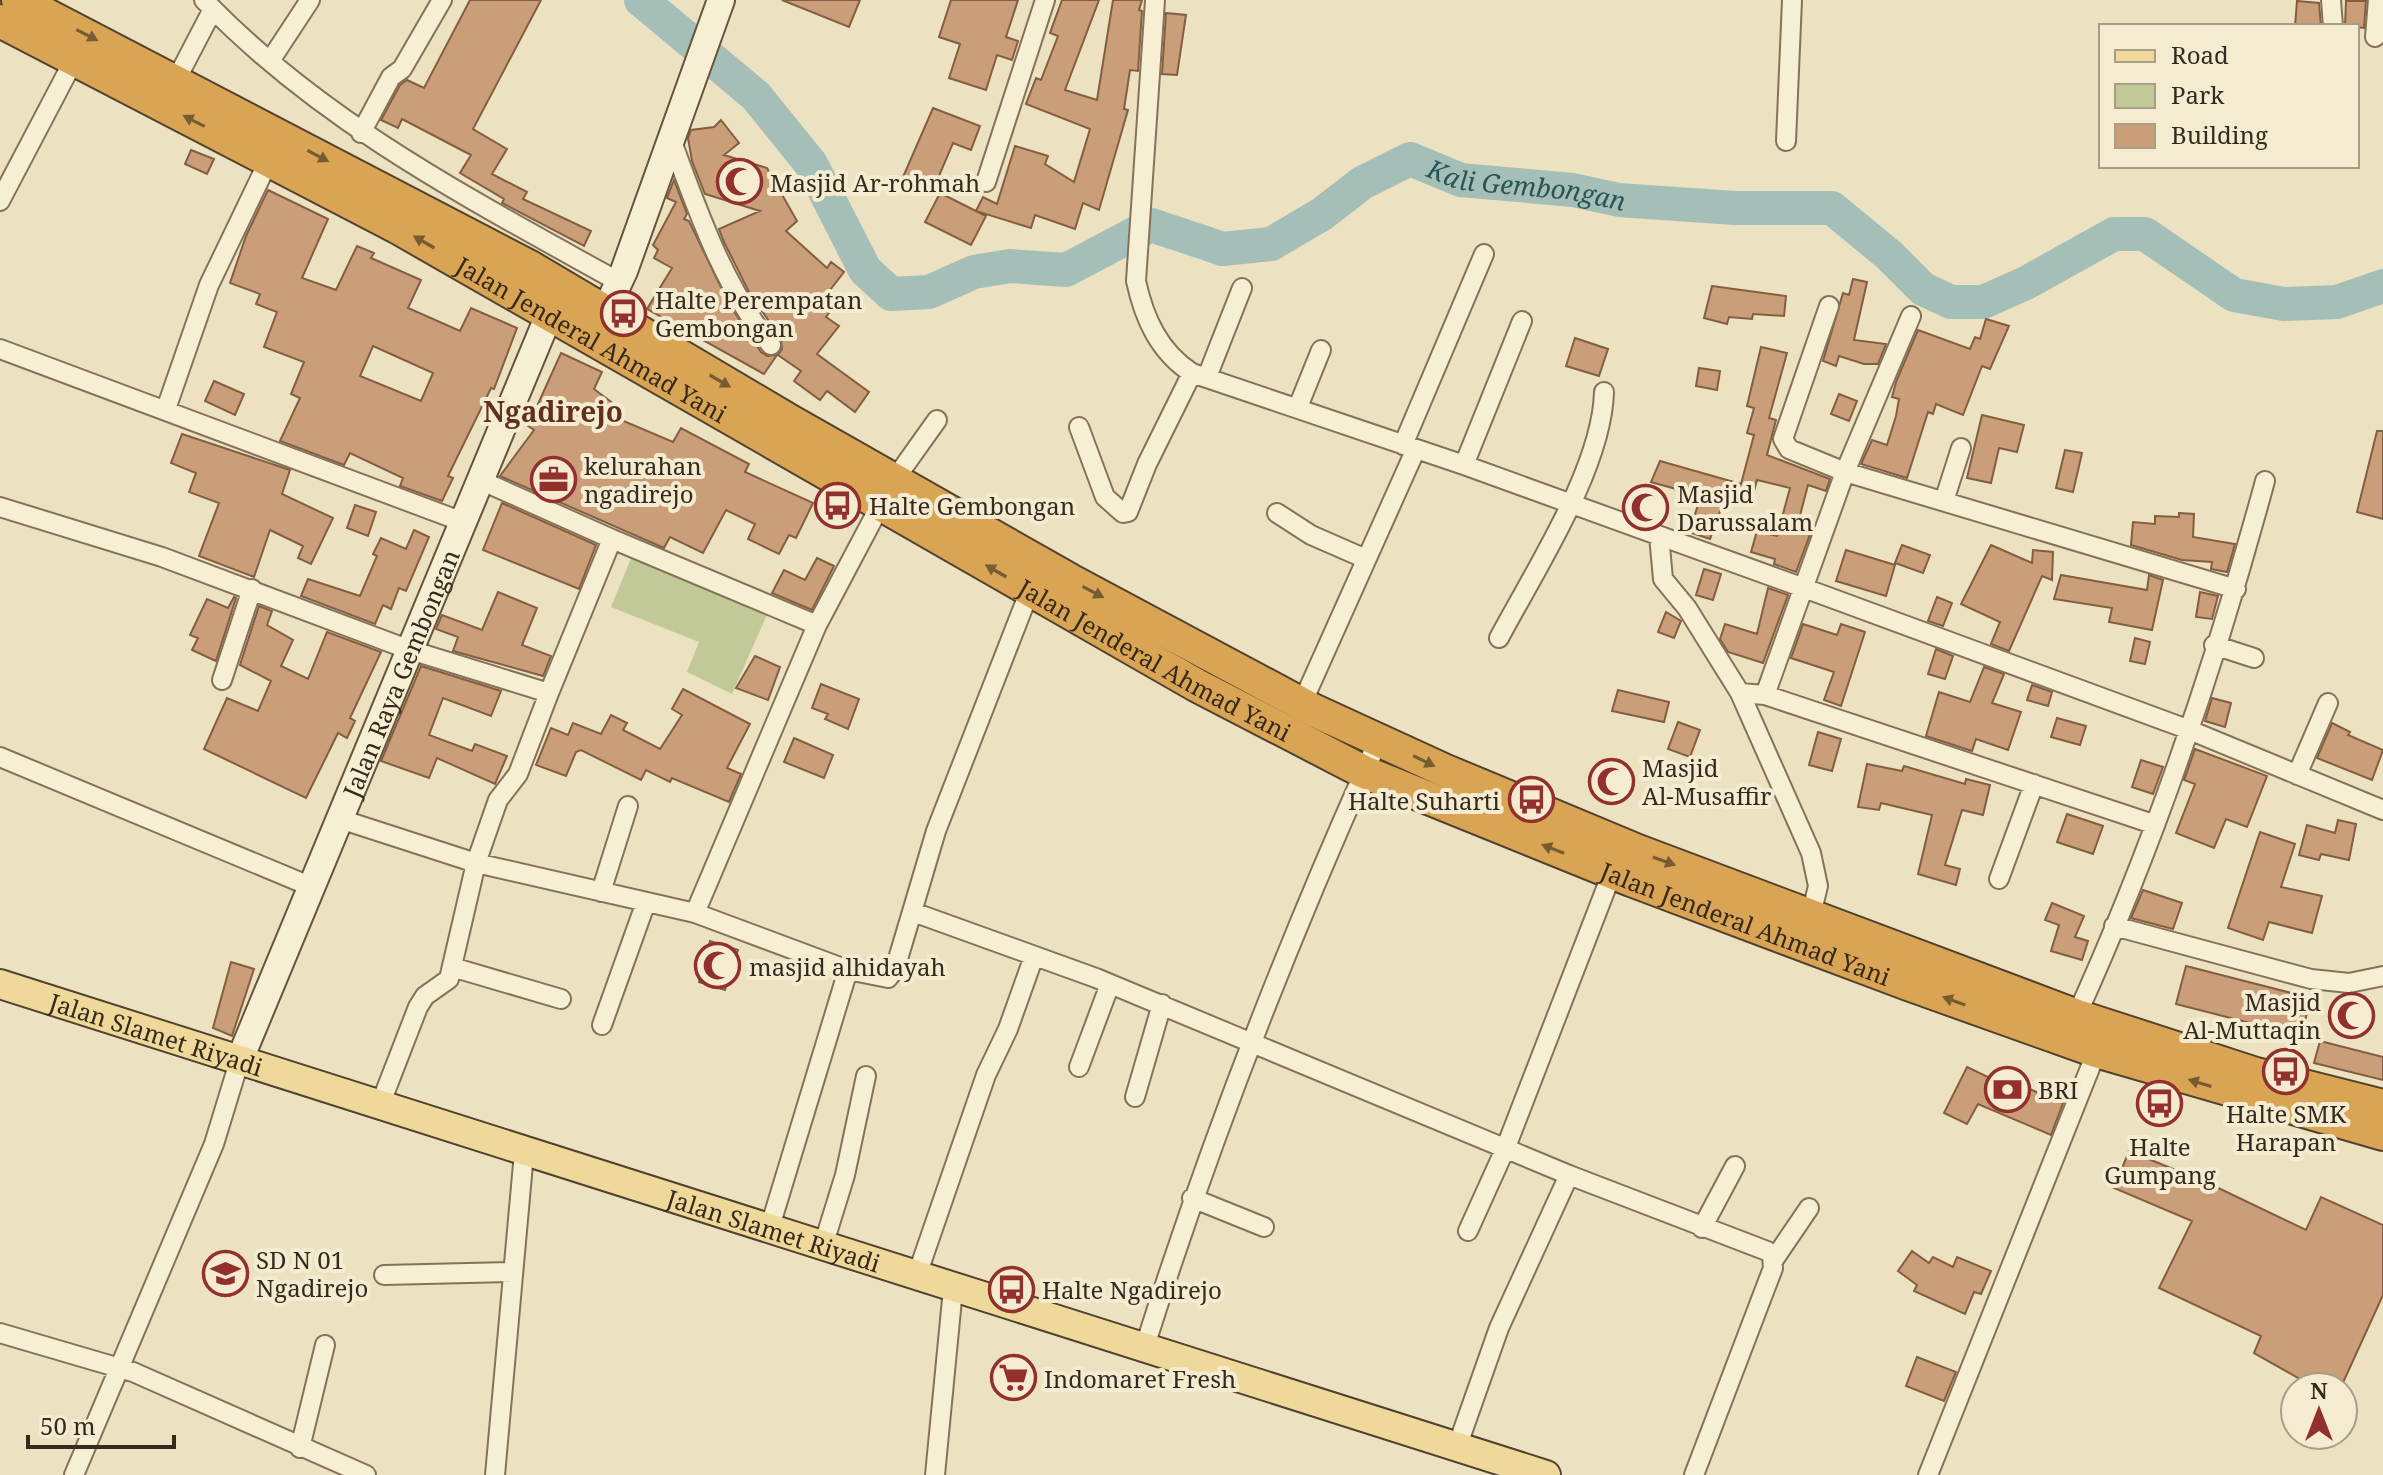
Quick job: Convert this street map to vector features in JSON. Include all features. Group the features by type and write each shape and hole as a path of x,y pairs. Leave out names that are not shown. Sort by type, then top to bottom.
{"highway":[{"name":"Jalan Jenderal Ahmad Yani","path":"18,0 175,82 557,302 592,341 888,492 1070,580 1301,704 1598,835 1811,915 2071,1028"},
{"name":"Jalan Jenderal Ahmad Yani","path":"0,21 397,227 557,302 606,311 888,492 1030,590 1287,734 1364,772 1612,873 2102,1038 2256,1074 2381,1121"}],"main road":[{"name":"Jalan Slamet Riyadi","path":"0,984 524,1153 1546,1475"}],"street":[{"path":"270,61 310,0"},
{"path":"361,133 391,77 402,69 442,0"},
{"path":"592,341 619,282 721,0"},
{"path":"986,182 1045,0"},
{"path":"1155,0 1139,198 1136,281 1147,324 1176,362 1199,375 1464,465 2187,729 2383,810"},
{"path":"1786,141 1792,0"},
{"path":"2331,0 2333,24"},
{"path":"2372,36 2378,0"},
{"path":"175,82 209,5 270,61 361,133 403,161 619,282"},
{"path":"0,201 6,171 75,58"},
{"path":"671,139 728,280 739,302 771,345"},
{"path":"166,409 209,285 269,160"},
{"path":"1287,734 1366,559 1484,254"},
{"path":"1079,427 1105,497 1123,513 1128,512 1147,464 1199,375 1242,288"},
{"name":"Jalan Raya Gembongan","path":"240,1059 557,302"},
{"path":"1829,306 1783,439 1789,449 1845,472 2236,589"},
{"path":"1765,695 1845,472 1911,316"},
{"path":"1464,465 1522,321"},
{"path":"0,349 463,522"},
{"path":"1298,407 1321,350"},
{"path":"1499,638 1569,504 1601,426 1604,392"},
{"path":"695,913 817,625 888,492 937,420"},
{"path":"1944,501 1961,448"},
{"path":"480,480 817,625"},
{"path":"2071,1028 2114,926 2187,729 2236,589 2265,481"},
{"path":"0,507 123,544 252,589 410,650 549,693"},
{"path":"1277,513 1311,535 1366,559"},
{"path":"1659,536 1663,579 1687,608 1740,693 1816,867 1818,886 1811,915"},
{"path":"380,1105 418,1007 425,996 449,979 476,863 498,800 518,774 612,539"},
{"path":"222,680 252,589"},
{"path":"340,819 476,863 695,913 848,970 882,978 892,976 965,752 1030,590"},
{"path":"2214,645 2254,658"},
{"path":"1740,693 1765,695 2153,824"},
{"path":"2297,775 2328,703"},
{"path":"1144,1349 1192,1198 1251,1040 1379,739"},
{"path":"0,757 312,887"},
{"path":"1999,879 2034,784"},
{"path":"601,892 628,806"},
{"path":"1468,1231 1506,1147 1612,873"},
{"path":"602,1025 646,902"},
{"path":"913,912 1110,984 1251,1040 1569,1175 1767,1251 1773,1261"},
{"path":"2114,926 2311,979 2349,983 2383,976"},
{"path":"917,1275 986,1075 1008,1029 1034,956"},
{"path":"452,967 561,999"},
{"path":"769,1230 848,970"},
{"path":"1079,1067 1110,984"},
{"path":"1135,1097 1162,1004"},
{"path":"1928,1475 2102,1038"},
{"path":"74,1475 214,1144 240,1059"},
{"path":"823,1246 848,1162 866,1076"},
{"path":"501,1474 513,1272 524,1153"},
{"path":"1702,1228 1735,1166"},
{"path":"1457,1447 1499,1328 1569,1175"},
{"path":"1192,1198 1264,1227"},
{"path":"1694,1475 1763,1298 1773,1261 1809,1208"},
{"path":"384,1275 513,1272"},
{"path":"935,1475 953,1289"},
{"path":"0,1333 119,1367 366,1475"},
{"path":"300,1448 325,1345"}],"green space":[{"path":"634,551 769,610 732,694 687,672 699,642 611,607"}],"building":[{"path":"470,0 541,0 473,129 507,149 492,174 527,192 523,199 591,231 584,246 502,203 504,199 460,173 471,155 402,119 398,128 381,120 400,85 407,80 424,88"},
{"path":"782,0 860,0 849,27"},
{"path":"951,0 1018,0 1006,37 1018,41 1012,60 997,55 986,90 949,78 960,44 939,37"},
{"path":"1062,0 1099,0 1065,90 1097,100 1113,0 1142,0 1139,10 1142,11 1138,71 1130,70 1124,109 1128,110 1099,210 1083,203 1075,229 1035,215 1031,228 976,211 983,197 997,204 1015,146 1048,156 1045,164 1074,182 1090,129 1026,104 1036,78 1041,80 1058,36 1050,33"},
{"path":"2297,1 2319,3 2321,24 2295,24"},
{"path":"2346,1 2366,1 2364,28 2359,27 2359,24 2345,24"},
{"path":"1166,13 1186,15 1177,75 1162,74"},
{"path":"933,108 980,126 971,150 953,143 933,190 903,177"},
{"path":"721,120 739,143 724,155 767,168 797,221 786,231 827,268 831,262 844,272 827,294 838,301 826,317 839,326 817,354 869,392 855,412 827,391 820,400 794,381 801,371 778,355 782,349 781,339 749,292 724,242 719,229 760,211 705,194 692,161 688,138 691,130 714,127"},
{"path":"191,150 214,159 207,174 185,164"},
{"path":"674,180 687,214 684,219 689,221 729,304 761,352 767,356 777,355 764,374 647,309 672,268 654,258 658,250 653,245 676,202 667,198"},
{"path":"268,190 328,219 302,278 336,290 357,246 374,253 371,258 421,280 408,308 460,331 471,308 517,328 494,389 491,388 448,476 453,478 442,501 400,486 403,478 350,453 344,465 280,441 300,398 291,394 304,362 264,347 277,312 256,304 260,294 230,283 246,236","holes":["373,346 433,373 421,401 360,376"]},
{"path":"940,193 986,216 971,245 925,222"},
{"path":"1853,279 1867,282 1854,340 1886,344 1878,364 1864,364 1839,356 1836,366 1823,361 1843,293 1849,295"},
{"path":"1712,286 1786,296 1784,316 1753,314 1752,319 1729,317 1727,324 1704,318"},
{"path":"1986,319 2009,326 1990,369 1982,366 1963,415 1936,404 1933,414 1928,412 1907,478 1861,464 1872,440 1887,445 1899,399 1892,397 1896,382 1918,330 1970,349 1975,337 1980,339"},
{"path":"1575,338 1608,349 1599,376 1566,366"},
{"path":"1761,347 1787,353 1769,418 1776,420 1767,455 1830,479 1826,491 1808,485 1798,523 1812,529 1796,572 1774,564 1775,559 1751,552 1757,531 1777,536 1790,488 1757,480 1751,502 1726,495 1710,539 1689,532 1701,496 1651,482 1660,461 1741,484 1754,435 1747,433 1754,408 1747,406"},
{"path":"561,353 602,372 594,389 618,407 614,417 673,442 681,428 749,464 745,472 813,503 796,538 789,535 779,554 748,539 755,524 726,510 703,553 670,537 664,548 500,476 534,430 528,426"},
{"path":"1699,368 1720,371 1717,390 1696,386"},
{"path":"214,381 244,394 235,415 205,401"},
{"path":"1839,394 1857,401 1849,421 1831,414"},
{"path":"1982,415 2024,425 2017,452 1999,448 1991,483 1967,478"},
{"path":"2377,431 2383,431 2383,519 2357,512"},
{"path":"182,434 290,470 282,494 333,518 311,564 298,558 303,546 270,530 254,577 199,556 219,503 189,492 196,473 171,463"},
{"path":"2065,450 2082,453 2073,492 2056,488"},
{"path":"502,503 596,545 579,589 483,550"},
{"path":"355,505 376,512 368,536 347,528"},
{"path":"2179,513 2194,514 2193,537 2235,544 2227,572 2211,569 2212,562 2182,560 2131,545 2133,522 2155,524 2155,516 2179,517"},
{"path":"414,530 429,537 406,591 399,588 391,609 383,605 375,624 301,596 308,579 360,596 381,538 406,549"},
{"path":"1902,545 1930,555 1923,573 1895,563"},
{"path":"1991,545 2032,563 2033,550 2053,552 2052,580 2042,576 2009,651 1991,644 2000,622 1961,604"},
{"path":"1846,550 1895,565 1886,596 1836,581"},
{"path":"817,558 834,566 812,610 772,593 784,570 805,580"},
{"path":"1704,569 1721,574 1713,600 1696,595"},
{"path":"2061,575 2147,590 2149,575 2163,580 2152,630 2109,622 2112,608 2054,599"},
{"path":"1768,588 1788,595 1763,663 1728,652 1720,639 1725,624 1757,634"},
{"path":"498,592 537,608 522,645 551,656 543,676 453,651 458,637 436,629 442,615 482,630"},
{"path":"2200,592 2218,596 2212,619 2196,617"},
{"path":"234,597 216,661 192,650 198,638 190,635 207,599 228,608"},
{"path":"1937,597 1952,603 1943,626 1928,621"},
{"path":"259,606 272,611 267,625 293,640 281,666 308,679 327,632 381,652 350,718 355,721 347,738 338,733 306,798 204,749 227,698 258,711 271,681 240,665"},
{"path":"1666,612 1681,621 1674,638 1658,632"},
{"path":"1803,624 1837,635 1841,624 1865,632 1841,706 1824,700 1834,672 1791,658"},
{"path":"2135,638 2150,642 2145,664 2130,661"},
{"path":"1936,649 1953,656 1945,679 1928,674"},
{"path":"755,656 780,667 768,700 736,688"},
{"path":"421,666 501,691 491,716 443,698 429,735 472,751 475,744 507,756 495,784 437,758 429,778 381,761"},
{"path":"1984,667 2004,674 1992,703 2021,712 2008,750 1976,739 1972,751 1926,736 1939,692 1970,702"},
{"path":"821,684 859,699 848,729 825,719 828,714 812,708"},
{"path":"2032,685 2052,692 2048,706 2027,700"},
{"path":"683,689 750,724 727,768 741,774 729,802 672,778 670,782 646,770 641,780 581,750 576,752 566,776 536,765 551,728 568,735 573,723 601,734 611,715 627,723 623,730 660,749 682,715 672,709"},
{"path":"1618,690 1669,702 1664,722 1612,711"},
{"path":"2212,698 2231,703 2225,727 2205,721"},
{"path":"2057,718 2086,726 2080,745 2051,737"},
{"path":"1678,722 1700,730 1690,757 1668,749"},
{"path":"2332,723 2350,732 2348,735 2383,750 2372,780 2317,758"},
{"path":"1818,732 1841,739 1832,771 1809,765"},
{"path":"794,738 833,755 824,778 784,762"},
{"path":"2195,749 2267,776 2247,827 2226,819 2214,848 2176,833 2195,784 2184,780"},
{"path":"2141,760 2163,767 2153,794 2132,787"},
{"path":"1867,764 1902,771 1904,766 1965,784 1966,779 1990,785 1983,815 1962,810 1945,865 1960,869 1956,885 1918,874 1932,815 1881,803 1879,810 1858,807"},
{"path":"2067,814 2103,826 2093,854 2057,842"},
{"path":"2338,820 2356,824 2349,860 2321,854 2319,860 2299,855 2307,825 2335,833"},
{"path":"2260,832 2295,844 2281,887 2322,896 2312,933 2269,922 2263,940 2228,928"},
{"path":"2143,890 2182,903 2173,929 2131,918"},
{"path":"2052,903 2084,916 2075,937 2088,941 2082,960 2051,951 2059,925 2045,920"},
{"name":"masjid alhidayah","path":"710,941 738,950 725,990 699,982"},
{"path":"231,962 254,969 232,1036 213,1028"},
{"path":"2186,966 2311,998 2301,1036 2176,1004"},
{"path":"2320,1041 2383,1057 2383,1080 2314,1063"},
{"path":"1967,1067 1994,1080 1996,1075 2063,1103 2051,1135 1978,1104 1967,1124 1944,1113"},
{"path":"2129,1151 2210,1184 2306,1230 2321,1197 2383,1225 2383,1295 2348,1371 2286,1371 2254,1353 2261,1336 2159,1288 2192,1221 2114,1188"},
{"path":"1912,1251 1929,1263 1933,1257 1953,1267 1957,1257 1991,1271 1981,1294 1974,1292 1965,1314 1914,1291 1917,1285 1898,1271"},
{"path":"1917,1357 1956,1372 1944,1401 1906,1386"}],"waterway":[{"name":"Kali Gembongan","path":"641,0 756,96 811,164 865,270 891,294 929,292 974,272 1010,266 1066,270 1151,225 1223,249 1271,244 1322,214 1362,183 1410,159 1461,180 1573,190 1619,200 1734,208 1832,208 1889,255 1923,289 1951,302 1983,302 2026,283 2114,234 2145,234 2234,295 2284,304 2337,302 2383,286"}],"place":[{"name":"Masjid Ar-rohmah","path":"739,182"},
{"name":"Halte Perempatan Gembongan","path":"624,313"},
{"name":"kelurahan ngadirejo","path":"553,479"},
{"name":"Halte Gembongan","path":"838,505"},
{"name":"Masjid Darussalam","path":"1646,507"},
{"name":"Masjid Al-Musaffir","path":"1611,781"},
{"name":"Halte Suharti","path":"1531,800"},
{"name":"masjid alhidayah","path":"718,966"},
{"name":"Masjid Al-Muttaqin","path":"2352,1015"},
{"name":"Halte SMK Harapan","path":"2286,1071"},
{"name":"BRI","path":"2007,1089"},
{"name":"Halte Gumpang","path":"2160,1104"},
{"name":"SD N 01 Ngadirejo","path":"225,1273"},
{"name":"Halte Ngadirejo","path":"1011,1289"},
{"name":"Indomaret Fresh","path":"1013,1378"}],"district":[{"name":"Ngadirejo","path":"553,411"}]}
